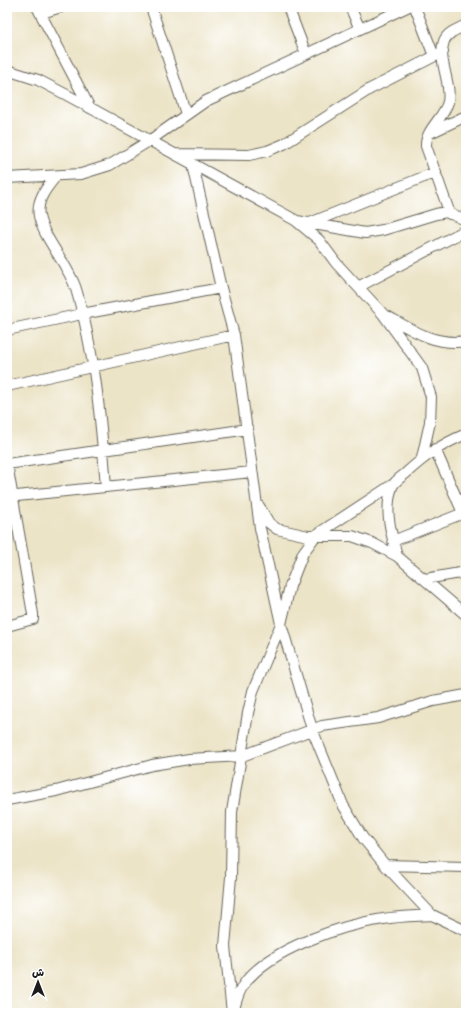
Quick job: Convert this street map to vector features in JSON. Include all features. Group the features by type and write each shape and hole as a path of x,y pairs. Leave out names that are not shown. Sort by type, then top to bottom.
{"street":[{"path":"61,7 40,10 90,108"},
{"path":"151,7 186,114"},
{"path":"288,7 306,54"},
{"path":"350,7 360,29"},
{"path":"7,178 81,174 110,165 149,141 206,101 360,29 395,10 407,7"},
{"path":"415,7 438,54 448,95 448,103 440,119 429,133 426,139 426,146 450,214"},
{"path":"172,154 249,155 267,151 284,144 370,89 438,54 449,34 466,25"},
{"path":"7,70 38,80 90,108 295,220 319,240 358,287 383,314 422,368 428,383 431,397 431,408 422,458"},
{"path":"429,133 466,116"},
{"path":"193,165 221,288 234,335 248,429 252,472 260,528 281,624 312,729 343,805 364,838 385,864 432,915 466,931"},
{"path":"310,223 436,172"},
{"path":"56,176 41,194 38,215 44,230 71,274 86,324 103,451 106,487"},
{"path":"295,220 365,233 383,230 436,214 450,214 466,220"},
{"path":"358,287 466,230"},
{"path":"7,330 82,314 221,288"},
{"path":"383,314 426,338 442,342 466,341"},
{"path":"7,386 234,335"},
{"path":"7,626 29,621 33,619 34,614 10,496 7,464 248,429"},
{"path":"232,1013 225,946 231,877 232,812 253,691 281,624 292,580 303,553 316,536 392,485 422,458 435,449 466,434"},
{"path":"393,541 465,512 435,449"},
{"path":"10,496 252,472"},
{"path":"392,485 388,507 388,520 390,534 397,556"},
{"path":"256,501 269,523 277,529 302,535 352,536 372,543 397,556 426,579 466,615"},
{"path":"426,579 466,572"},
{"path":"7,800 56,791 152,765 189,759 242,756 312,729 336,723 378,718 433,701 466,695"},
{"path":"385,864 466,867"},
{"path":"232,1013 236,1000 244,984 260,967 291,949 323,935 352,925 384,919 432,915"}]}
